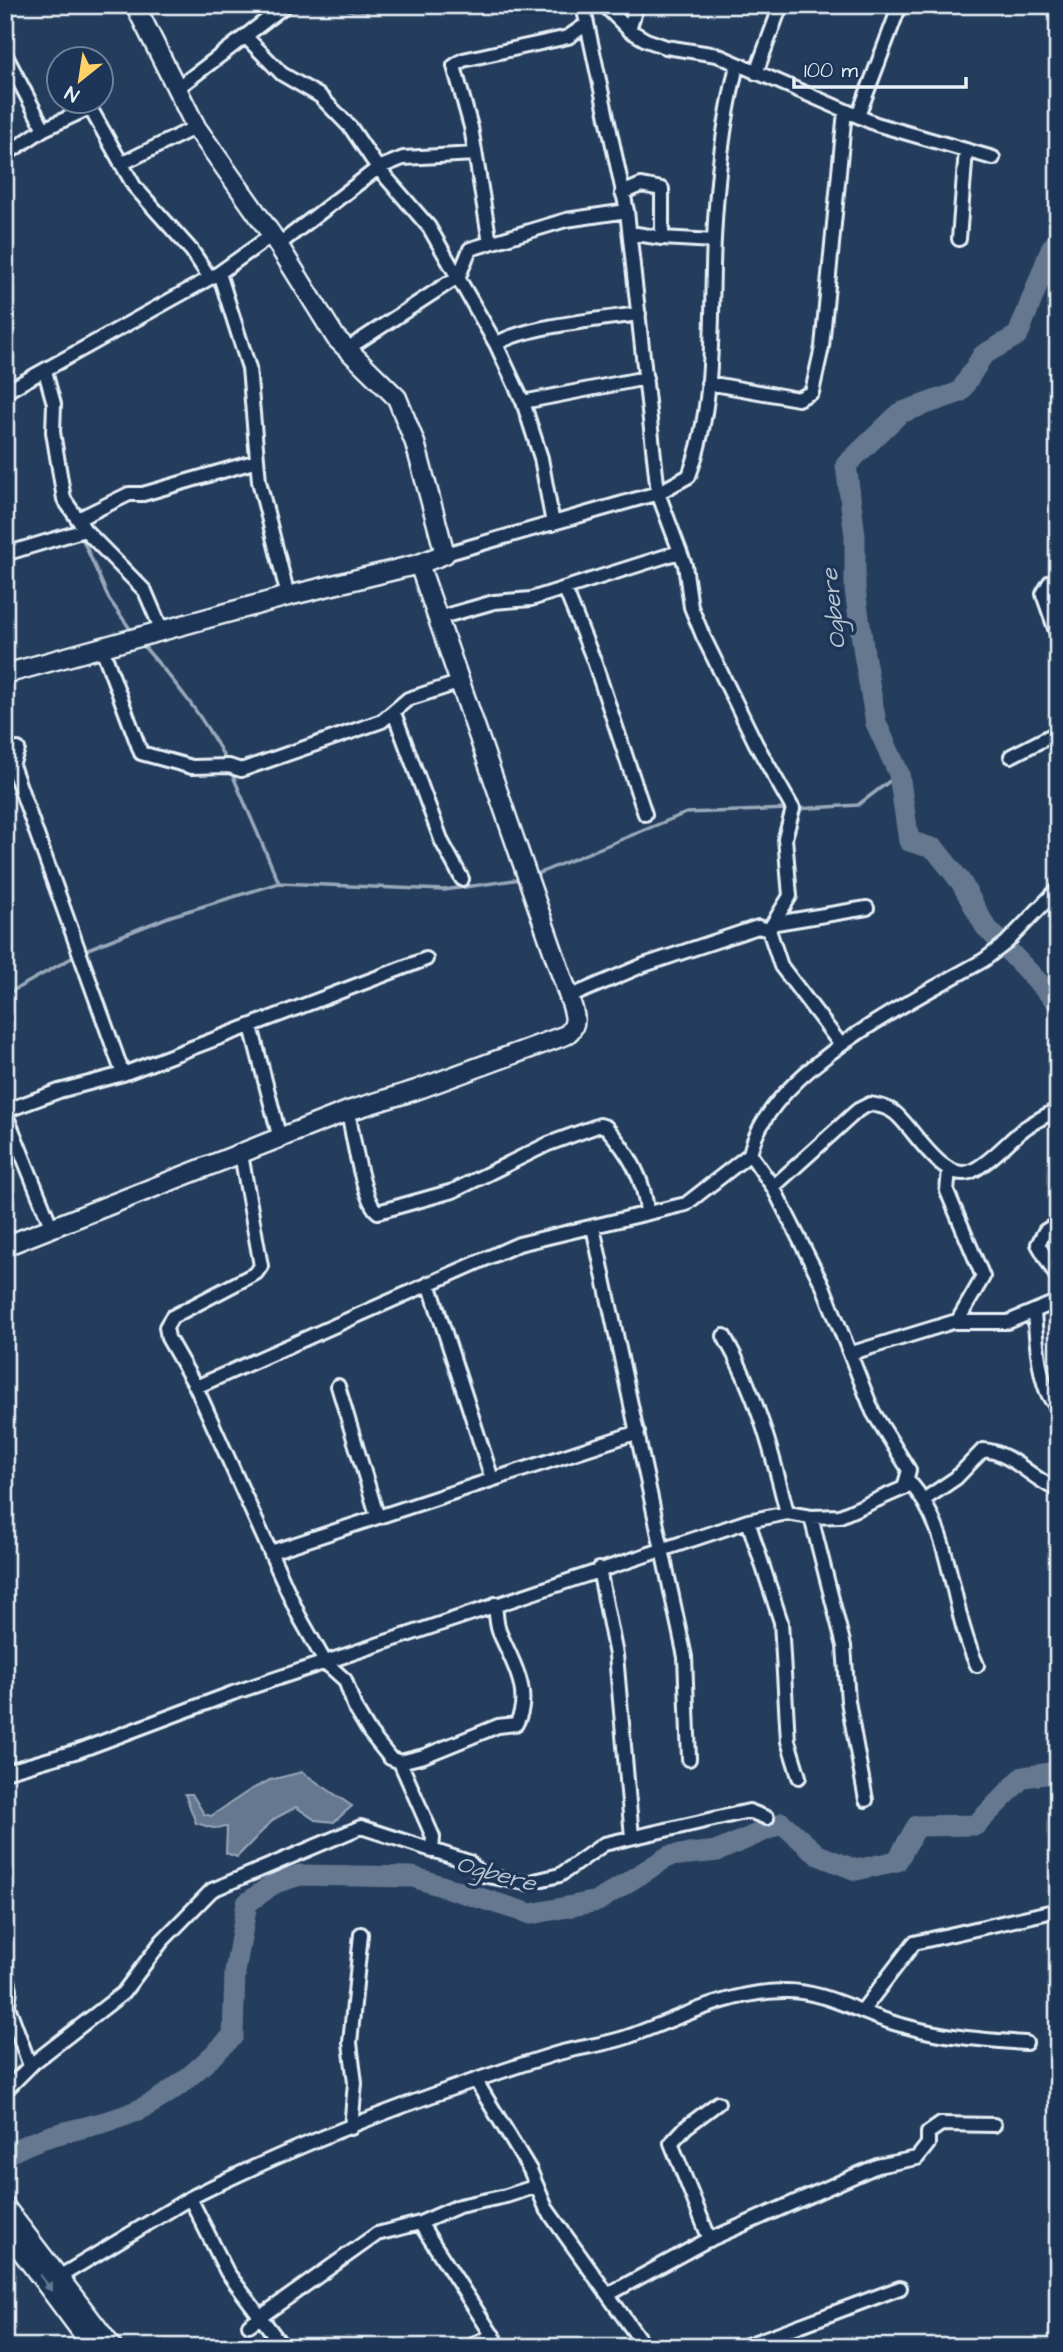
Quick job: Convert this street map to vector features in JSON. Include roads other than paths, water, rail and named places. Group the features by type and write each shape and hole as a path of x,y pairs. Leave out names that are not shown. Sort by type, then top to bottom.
{"street":[{"path":"135,5 175,90 196,127 275,240 313,303 347,349 397,398 415,443 445,554"},
{"path":"175,90 286,5"},
{"path":"604,5 629,30 666,47 717,55 858,116 993,158"},
{"path":"629,30 637,5"},
{"path":"756,73 781,5"},
{"path":"858,116 900,5"},
{"path":"568,37 588,12"},
{"path":"588,12 592,44 628,211 658,493 685,565 691,607 703,636 756,744 793,809 785,838 790,896 772,927 781,966 841,1045"},
{"path":"246,37 282,74 320,96 351,128 378,168 429,227 459,275 523,402 541,458 553,524"},
{"path":"490,243 475,153 454,66 463,60 568,37 592,44"},
{"path":"5,54 44,129"},
{"path":"5,674 288,596 419,564 445,554 658,493 689,476 700,446 713,347 714,241 722,132 737,65"},
{"path":"5,155 44,129 87,109 93,113 134,186 214,275 249,368 257,461 269,526 288,596"},
{"path":"708,383 798,399 812,392 822,347 845,111"},
{"path":"121,164 196,127"},
{"path":"959,239 966,150"},
{"path":"5,392 275,240 378,168 403,158 475,153"},
{"path":"622,193 640,185 663,189 662,239"},
{"path":"347,349 459,275 470,250 566,220 628,211"},
{"path":"631,233 662,239 714,241"},
{"path":"496,344 507,337 580,321 639,314"},
{"path":"45,371 54,404 53,432 64,499 82,525 145,591 162,631"},
{"path":"523,402 646,378"},
{"path":"5,554 82,525 129,494 143,494 257,461"},
{"path":"438,618 494,601 531,598 565,589 641,561 679,552"},
{"path":"5,1246 348,1111 416,1090 566,1035 573,1030 576,1018 419,564"},
{"path":"1058,578 1050,582 1043,594 1058,637"},
{"path":"565,589 604,688 645,814"},
{"path":"102,648 141,753 180,765 241,770 382,721 408,699 461,682"},
{"path":"394,713 443,842 462,879"},
{"path":"1011,756 1058,732"},
{"path":"5,751 18,749 12,765 123,1074"},
{"path":"196,1387 519,1244 686,1204 750,1154 752,1143 776,1100 841,1045 984,960 1006,943 1058,889"},
{"path":"569,997 758,927 772,927 867,908"},
{"path":"51,1226 5,1112 59,1091 123,1074 426,959"},
{"path":"251,1026 280,1139"},
{"path":"773,1187 858,1110 870,1104 885,1107 897,1114 917,1139 949,1170 972,1172 1027,1126 1058,1108"},
{"path":"348,1111 372,1208 378,1212 453,1191 548,1144 600,1125 606,1127 632,1161 642,1184 647,1213"},
{"path":"240,1154 261,1266 247,1279 172,1317 166,1327 168,1338 196,1387 299,1616 325,1662 345,1680 355,1708 390,1758 400,1762 424,1756 498,1726 516,1724 520,1716 521,1682 515,1659 499,1629 495,1604"},
{"path":"5,1772 78,1751 325,1662 748,1521 787,1513 811,1517 840,1516 904,1488 909,1470 873,1412 852,1353 823,1286 773,1187 750,1154"},
{"path":"949,1170 947,1191 983,1277 957,1322"},
{"path":"1058,1223 1045,1231 1038,1244 1058,1279"},
{"path":"593,1227 685,1657 689,1759"},
{"path":"429,1283 492,1479"},
{"path":"852,1353 957,1322 1009,1322 1058,1301"},
{"path":"1034,1313 1044,1383 1051,1402 1058,1406"},
{"path":"724,1336 747,1376 773,1454 787,1513"},
{"path":"338,1386 377,1515"},
{"path":"271,1552 377,1515 638,1432"},
{"path":"925,1499 956,1478 983,1450 998,1451 1041,1483 1058,1490"},
{"path":"908,1480 925,1499 943,1539 967,1643 977,1665"},
{"path":"811,1517 844,1646 848,1701 866,1800"},
{"path":"748,1521 781,1622 788,1741 800,1777"},
{"path":"599,1570 615,1655 632,1837"},
{"path":"400,1762 433,1837 432,1851"},
{"path":"5,2091 30,2066 122,1993 162,1941 212,1890 361,1827 469,1862 482,1875 526,1883 560,1875 604,1844 749,1811 767,1818"},
{"path":"862,2011 914,1943 1058,1910"},
{"path":"351,2128 355,2083 350,2043 360,1934"},
{"path":"6,1972 10,1989 8,2006 30,2066"},
{"path":"59,2277 190,2198 230,2178 351,2128 476,2081 558,2053 625,2038 706,2004 758,1992 788,1991 825,1998 901,2025 968,2039 1026,2043"},
{"path":"476,2081 537,2186 546,2208 645,2347"},
{"path":"710,2240 671,2143 718,2103"},
{"path":"609,2294 710,2240 877,2166 917,2158 928,2144 928,2133 941,2124 993,2125"},
{"path":"249,2325 377,2234 420,2223 459,2206 537,2186"},
{"path":"190,2198 228,2272 283,2347"},
{"path":"5,2207 112,2347"},
{"path":"420,2223 500,2347"},
{"path":"5,2229 93,2347"},
{"path":"742,2347 900,2288"},
{"path":"830,2314 837,2328"},
{"path":"469,2347 493,2335"}],"waterway":[{"name":"Ogbere","path":"1058,242 1052,247 1018,335 983,355 960,392 900,413 846,465 855,536 855,589 864,654 876,723 899,774 909,841 935,849 961,882 985,926 1058,1003"},
{"path":"83,540 109,599 133,633"},
{"path":"140,642 187,699 208,728 227,762"},
{"path":"230,769 279,883"},
{"path":"796,809 858,805 899,774"},
{"path":"532,876 686,813 789,809"},
{"path":"83,951 171,916 279,883 444,890 521,879"},
{"path":"5,995 77,955"},
{"name":"Ogbere","path":"5,2156 36,2141 113,2120 144,2107 184,2081 233,2036 235,1972 247,1903 275,1883 300,1875 413,1877 531,1914 598,1901 669,1856 718,1851 782,1823 818,1855 856,1870 897,1861 917,1826 976,1825 1023,1777 1058,1772"}]}
